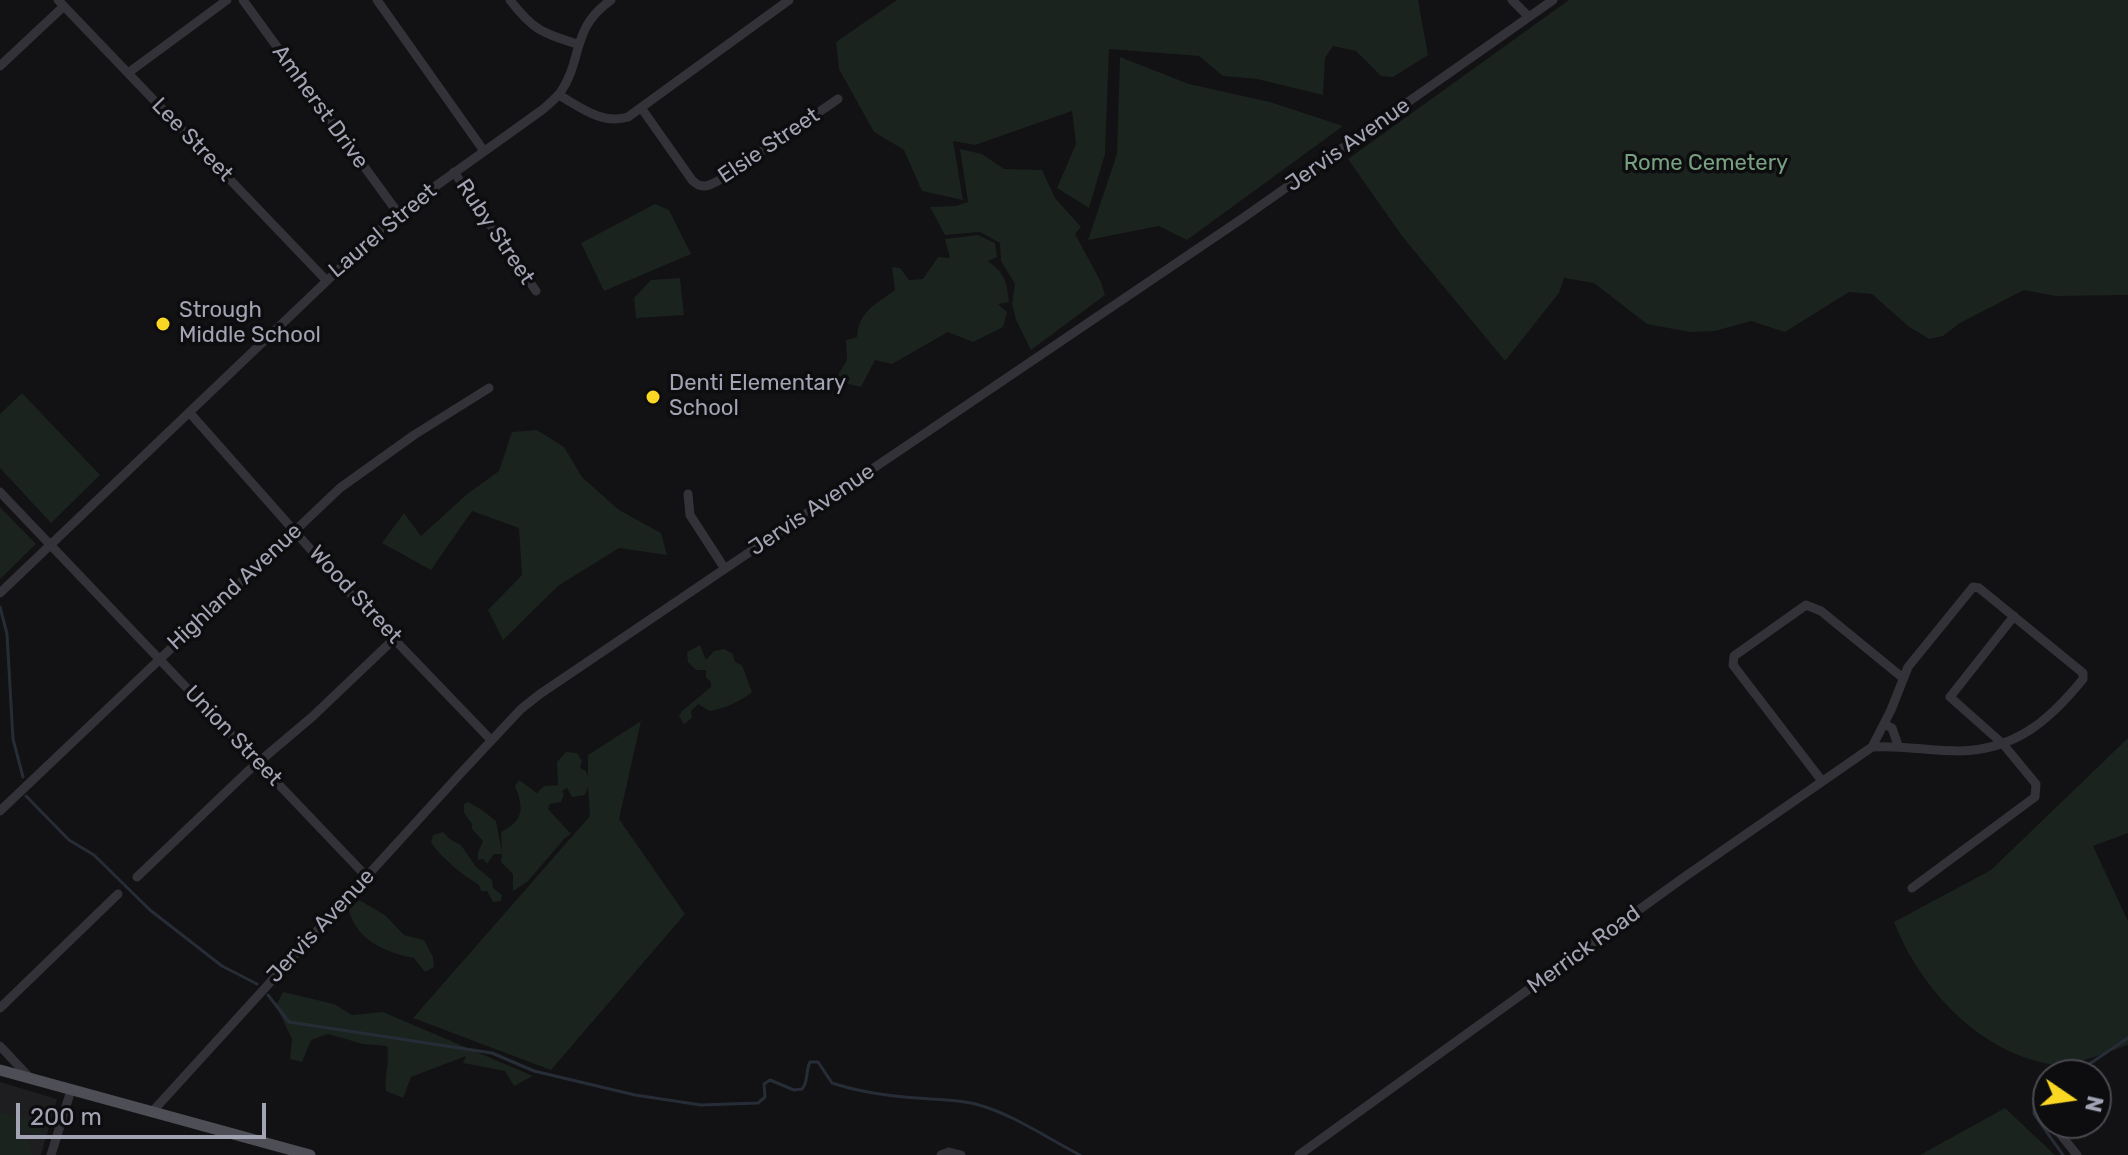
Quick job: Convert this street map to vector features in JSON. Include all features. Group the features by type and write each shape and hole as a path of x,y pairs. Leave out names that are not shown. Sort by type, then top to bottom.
{"main road":[{"path":"0,1070 310,1155"}],"street":[{"path":"128,73 227,0"},
{"name":"Amherst Drive","path":"243,0 398,213"},
{"path":"377,0 484,151"},
{"path":"510,0 526,22 536,29 577,44"},
{"path":"611,0 594,14 577,44 568,78 559,95 592,114 614,120 642,109 789,0"},
{"path":"1512,0 1529,17"},
{"name":"Jervis Avenue","path":"152,1112 521,709 1243,218 1553,0"},
{"path":"0,66 61,3"},
{"name":"Lee Street","path":"61,3 326,280"},
{"name":"Laurel Street","path":"0,593 398,213 559,95"},
{"name":"Elsie Street","path":"642,109 692,180 704,187 723,178 838,99"},
{"name":"Ruby Street","path":"454,172 536,291"},
{"name":"Highland Avenue","path":"0,811 340,488 414,435 489,388"},
{"name":"Wood Street","path":"189,412 343,586 491,740"},
{"name":"Union Street","path":"0,492 366,876"},
{"path":"688,494 690,515 725,569"},
{"path":"1973,587 1979,588 2083,673 2083,679 2050,717 2003,744 1956,751 1898,745 1872,747 1908,667 1973,587"},
{"path":"1822,781 1733,665 1734,656 1806,605 1821,611 1903,678"},
{"path":"1912,888 2035,797 2036,784 2003,744 1950,697 2014,616"},
{"path":"137,877 394,639"},
{"path":"1884,724 1892,728 1898,745"},
{"name":"Merrick Road","path":"1299,1155 1683,878 1872,747"},
{"path":"0,1008 118,894"},
{"path":"0,1046 31,1079"},
{"path":"51,1155 71,1090"},
{"path":"2064,1139 2077,1155"},
{"path":"941,1155 949,1152 961,1155"}],"shaded area":[{"path":"0,1082 57,1099 41,1155 0,1155"}],"green space":[{"path":"897,0 1418,0 1428,55 1393,77 1381,76 1356,51 1333,46 1325,58 1323,95 1257,79 1223,76 1199,56 1109,49 1105,154 1089,208 1057,188 1076,144 1072,111 975,145 953,141 963,200 922,191 904,150 874,132 839,69 836,42"},
{"name":"Rome Cemetery","path":"1569,0 2128,0 2128,295 2055,296 2024,290 1960,323 1943,336 1929,339 1908,326 1872,294 1849,292 1785,332 1751,321 1715,331 1690,332 1647,324 1594,283 1564,278 1559,293 1505,361 1402,236 1348,159"},
{"path":"1120,57 1189,84 1270,102 1343,126 1187,240 1159,226 1088,240 1117,154"},
{"path":"960,149 982,154 1004,169 1042,170 1055,198 1081,227 1075,234 1101,282 1105,295 1031,350 1016,320 1012,304 1015,284 1001,261 1000,243 980,232 945,235 930,207 956,206 968,202"},
{"path":"655,204 669,210 691,254 604,291 581,243"},
{"path":"978,235 995,243 997,257 988,261 1002,274 1007,289 1009,302 998,304 1007,312 1003,327 973,342 948,332 892,364 875,360 861,387 845,383 838,375 847,360 846,340 857,337 864,315 895,290 892,267 900,268 909,280 923,279 938,257 950,258 945,239"},
{"path":"680,278 684,315 636,318 634,298 651,280"},
{"path":"22,393 100,475 51,523 0,468 0,414"},
{"path":"537,430 564,447 582,477 619,510 661,533 667,555 619,548 558,586 503,640 488,610 522,575 519,528 472,511 431,570 382,543 404,513 421,536 466,495 499,471 512,432"},
{"path":"0,507 36,544 0,579"},
{"path":"700,645 706,660 714,651 724,649 733,654 735,662 742,665 752,692 732,704 710,711 698,704 691,711 692,718 684,724 679,716 682,711 711,687 706,670 696,670 688,662 687,652"},
{"path":"641,721 619,819 685,914 551,1070 413,1018 590,816 588,787 585,795 572,797 567,788 562,791 561,802 550,804 548,809 571,834 528,881 513,891 513,874 501,862 502,854 494,854 487,864 483,859 478,860 483,841 472,829 464,813 464,804 468,802 496,821 502,852 501,832 514,823 520,813 515,786 519,780 537,793 544,786 558,785 557,762 566,752 577,753 582,761 580,768 586,771 588,777 588,755"},
{"path":"2128,738 2128,833 2093,846 2128,921 2128,1045 2087,1059 2030,1059 1979,1033 1937,994 1905,947 1894,922 1991,870"},
{"path":"443,832 461,845 476,867 492,880 493,888 502,895 501,901 493,902 487,891 481,891 479,885 436,849 431,843 433,835"},
{"path":"359,900 385,915 404,935 424,940 433,957 434,967 425,972 414,958 383,949 365,937 349,910"},
{"path":"283,992 334,1004 352,1015 383,1012 533,1076 514,1086 505,1071 463,1063 466,1056 411,1077 403,1098 386,1091 387,1046 363,1044 328,1034 311,1040 302,1062 290,1059 292,1039 276,1006"},
{"path":"2005,1108 2032,1133 2032,1139 2038,1139 2055,1155 1920,1155"},
{"path":"0,1112 44,1123 40,1136 22,1132 29,1142 32,1155 0,1155"}],"waterway":[{"path":"0,607 7,634 13,739 23,777"},
{"path":"26,796 69,840 94,855 150,910 222,966 257,984"},
{"path":"268,995 289,1022 492,1053 534,1071 635,1095 701,1105 758,1103 765,1097 764,1084 770,1080 794,1090 802,1089 810,1062 818,1062 832,1083 885,1095 979,1105 1018,1121 1080,1155"},
{"path":"2097,1059 2128,1038"},
{"path":"2052,1139 2063,1155"}],"place":[{"name":"Strough Middle School","path":"163,324"},
{"name":"Denti Elementary School","path":"653,397"}]}
